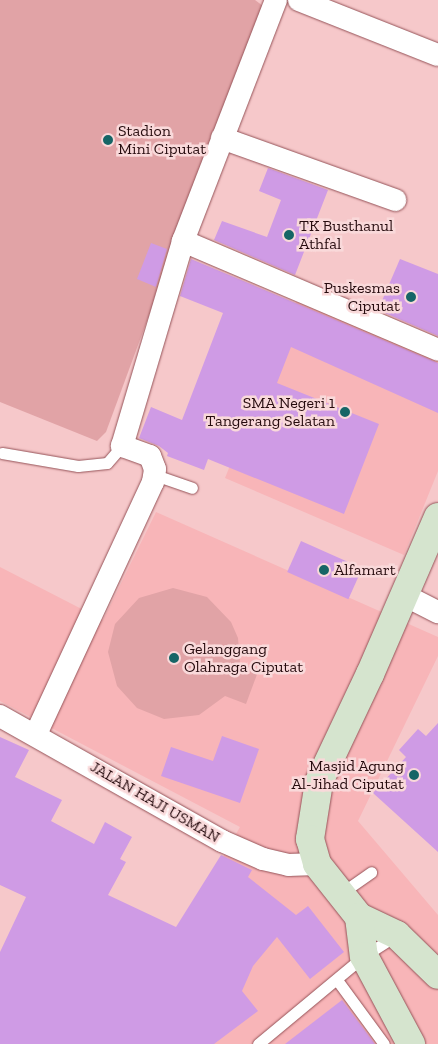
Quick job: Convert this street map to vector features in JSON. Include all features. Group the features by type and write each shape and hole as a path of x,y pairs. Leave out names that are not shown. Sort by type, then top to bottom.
{"main road":[{"path":"438,517 319,782 310,839 317,864 359,917 397,935 438,975"},
{"path":"359,917 364,956 411,1044"}],"street":[{"path":"36,734 155,474 153,461 146,453 122,446 183,241 276,0"},
{"path":"301,0 438,55"},
{"path":"222,138 395,200"},
{"path":"183,241 438,350"},
{"path":"404,595 438,612"},
{"name":"JALAN HAJI USMAN","path":"0,716 36,734 222,841 263,859 288,865 317,864"}],"lane":[{"path":"2,453 78,466 107,463 122,446"},
{"path":"155,474 192,488"},
{"path":"340,895 371,872"},
{"path":"258,1044 364,956 397,935"},
{"path":"337,980 384,1044"}],"shaded area":[{"name":"Stadion Mini Ciputat","path":"0,0 255,0 263,6 106,432 97,441 0,402"},
{"name":"SMA Negeri 1 Tangerang Selatan","path":"298,297 438,353 438,471 404,555 225,478"},
{"path":"156,512 438,637 438,656 358,821 438,915 438,1044 159,1044 135,1013 240,827 0,701 0,567 103,620"},
{"name":"Gelanggang Olahraga Ciputat","path":"173,588 207,597 231,622 238,638 240,663 259,669 246,704 225,696 199,715 164,719 137,708 117,686 108,652 115,624 139,598"}],"building":[{"name":"TK Busthanul Athfal","path":"268,168 328,190 295,275 214,240 222,221 267,237 281,200 259,191"},
{"path":"151,243 167,249 156,287 137,279"},
{"path":"191,259 438,363 438,413 291,347 277,383 379,424 344,514 208,459 204,470 167,456 168,453 159,446 139,438 151,407 182,420 223,313 180,296"},
{"name":"Puskesmas Ciputat","path":"400,259 438,274 438,336 378,310"},
{"name":"Alfamart","path":"301,541 362,568 348,599 287,572"},
{"name":"Masjid Agung Al-Jihad Ciputat","path":"438,723 438,852 373,793 406,757 399,750 418,729 426,736"},
{"path":"222,736 259,749 240,803 161,776 171,747 213,761"},
{"path":"0,737 29,750 15,777 62,800 51,821 94,844 105,822 132,837 120,859 126,862 108,895 176,927 221,855 252,870 248,877 296,915 308,906 344,952 310,979 277,937 253,966 242,991 258,1011 214,1044 0,1044 0,952 26,897 0,885"},
{"path":"342,1000 375,1044 285,1044"}],"place":[{"name":"Stadion Mini Ciputat","path":"108,140"},
{"name":"TK Busthanul Athfal","path":"289,235"},
{"name":"Puskesmas Ciputat","path":"411,297"},
{"name":"SMA Negeri 1 Tangerang Selatan","path":"345,412"},
{"name":"Alfamart","path":"324,570"},
{"name":"Gelanggang Olahraga Ciputat","path":"174,658"},
{"name":"Masjid Agung Al-Jihad Ciputat","path":"414,775"}]}
